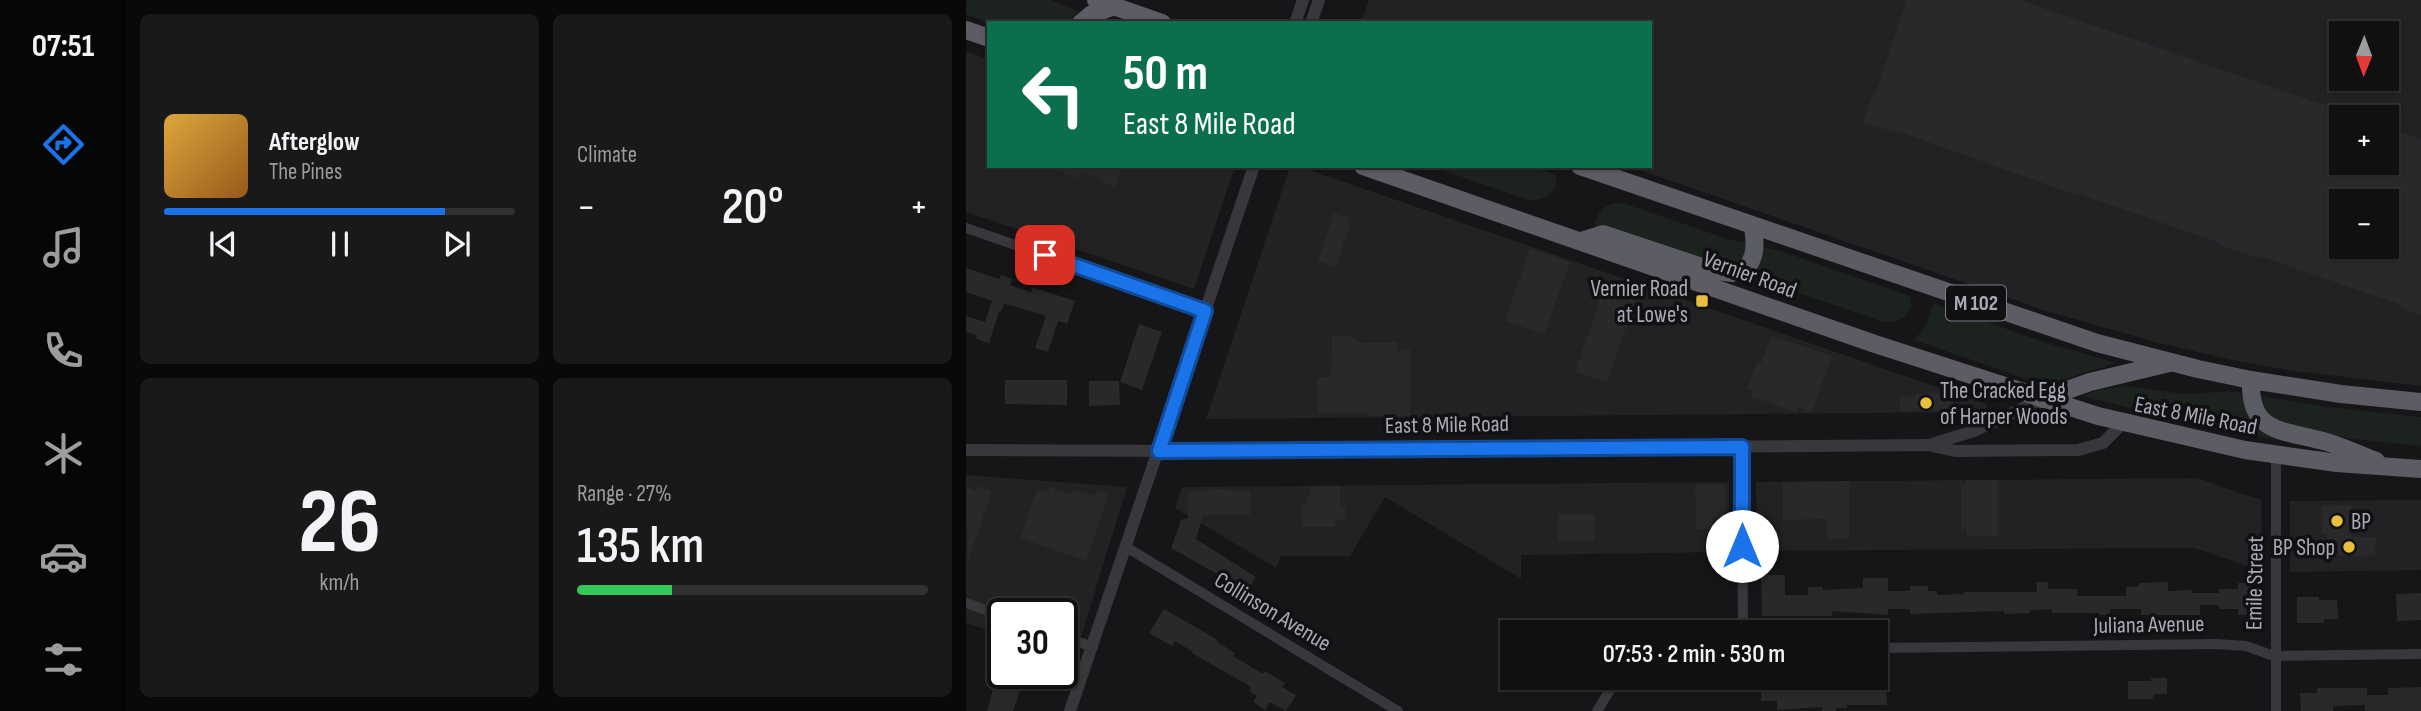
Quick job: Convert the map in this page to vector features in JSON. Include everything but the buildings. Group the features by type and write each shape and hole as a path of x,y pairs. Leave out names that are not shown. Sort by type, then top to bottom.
{"highway":[{"path":"1096,0 1156,21"},
{"path":"1083,21 1092,14 1115,6"},
{"path":"966,30 987,36"},
{"name":"Vernier Road","path":"1369,168 1875,344 2123,423"},
{"name":"Vernier Road","path":"1586,168 2062,332 2172,363"},
{"path":"1581,241 1603,234 1714,271 1733,273 1746,269 1754,257 1756,246 1753,226"},
{"path":"2042,399 2090,382 2172,363"},
{"name":"East 8 Mile Road","path":"2172,363 2313,390 2421,402"},
{"path":"2251,380 2254,407 2272,428 2291,435 2321,440 2395,468"},
{"name":"East 8 Mile Road","path":"2123,423 2203,442 2276,455 2337,463 2421,469"}],"street":[{"path":"1296,21 1303,0"},
{"path":"1312,21 1319,0"},
{"path":"1070,711 1253,168"},
{"path":"966,228 1205,311"},
{"name":"East 8 Mile Road","path":"1928,445 1974,431 2042,399"},
{"name":"East 8 Mile Road","path":"966,450 1928,445 1955,451 2078,450 2104,443 2123,423"},
{"path":"1742,447 1743,620"},
{"name":"Emile Street","path":"2276,455 2276,711"},
{"name":"Collinson Avenue","path":"1126,547 1398,711"},
{"path":"966,603 987,610"},
{"path":"1078,642 1093,647"},
{"name":"Juliana Avenue","path":"1888,648 2217,645 2246,646 2274,656 2421,654"},
{"path":"1597,711 1610,690"}],"shaded area":[{"path":"966,0 1051,0 1079,11 1069,21 987,22 966,14"},
{"path":"1369,0 2421,0 2421,386 2294,371 2159,343 2046,311 1634,168 1652,168 1652,21 1362,21"},
{"path":"966,52 987,58 987,168 1234,168 1194,289 966,212"},
{"path":"1289,168 1304,168 1986,404 1988,410 1983,412 1206,419"},
{"path":"1436,168 1539,168 1555,175 1557,184 1552,192 1537,200 1528,200"},
{"path":"1618,203 1728,239 1778,250 1907,295 1911,298 1911,308 1900,320 1884,322 1774,285 1730,277 1597,230 1595,222 1601,211"},
{"path":"1933,303 2114,364 2047,386 1914,340 1926,326"},
{"path":"2123,386 2184,394 2240,393 2249,411 2282,441 2186,423 2083,396 2097,390"},
{"path":"2259,397 2328,407 2421,417 2421,446 2352,439 2285,428 2266,413"},
{"path":"966,475 1127,487 1078,647 1078,598 987,598 987,630 966,623"},
{"path":"2197,478 2261,500 2262,571 2194,548 1757,551 1756,482"},
{"path":"1729,482 1729,552 1521,555 1521,579 1385,497 1350,556 1281,556 1276,568 1175,508 1182,487"},
{"path":"2421,500 2421,570 2290,572 2290,501"}],"place":[{"name":"Vernier Road at Lowe's","path":"1702,301"},
{"name":"The Cracked Egg of Harper Woods","path":"1926,403"},
{"name":"BP","path":"2337,521"},
{"name":"BP Shop","path":"2349,547"}],"route":[{"path":"1045,255 1205,311 1159,451 1742,447 1742,546"}]}
